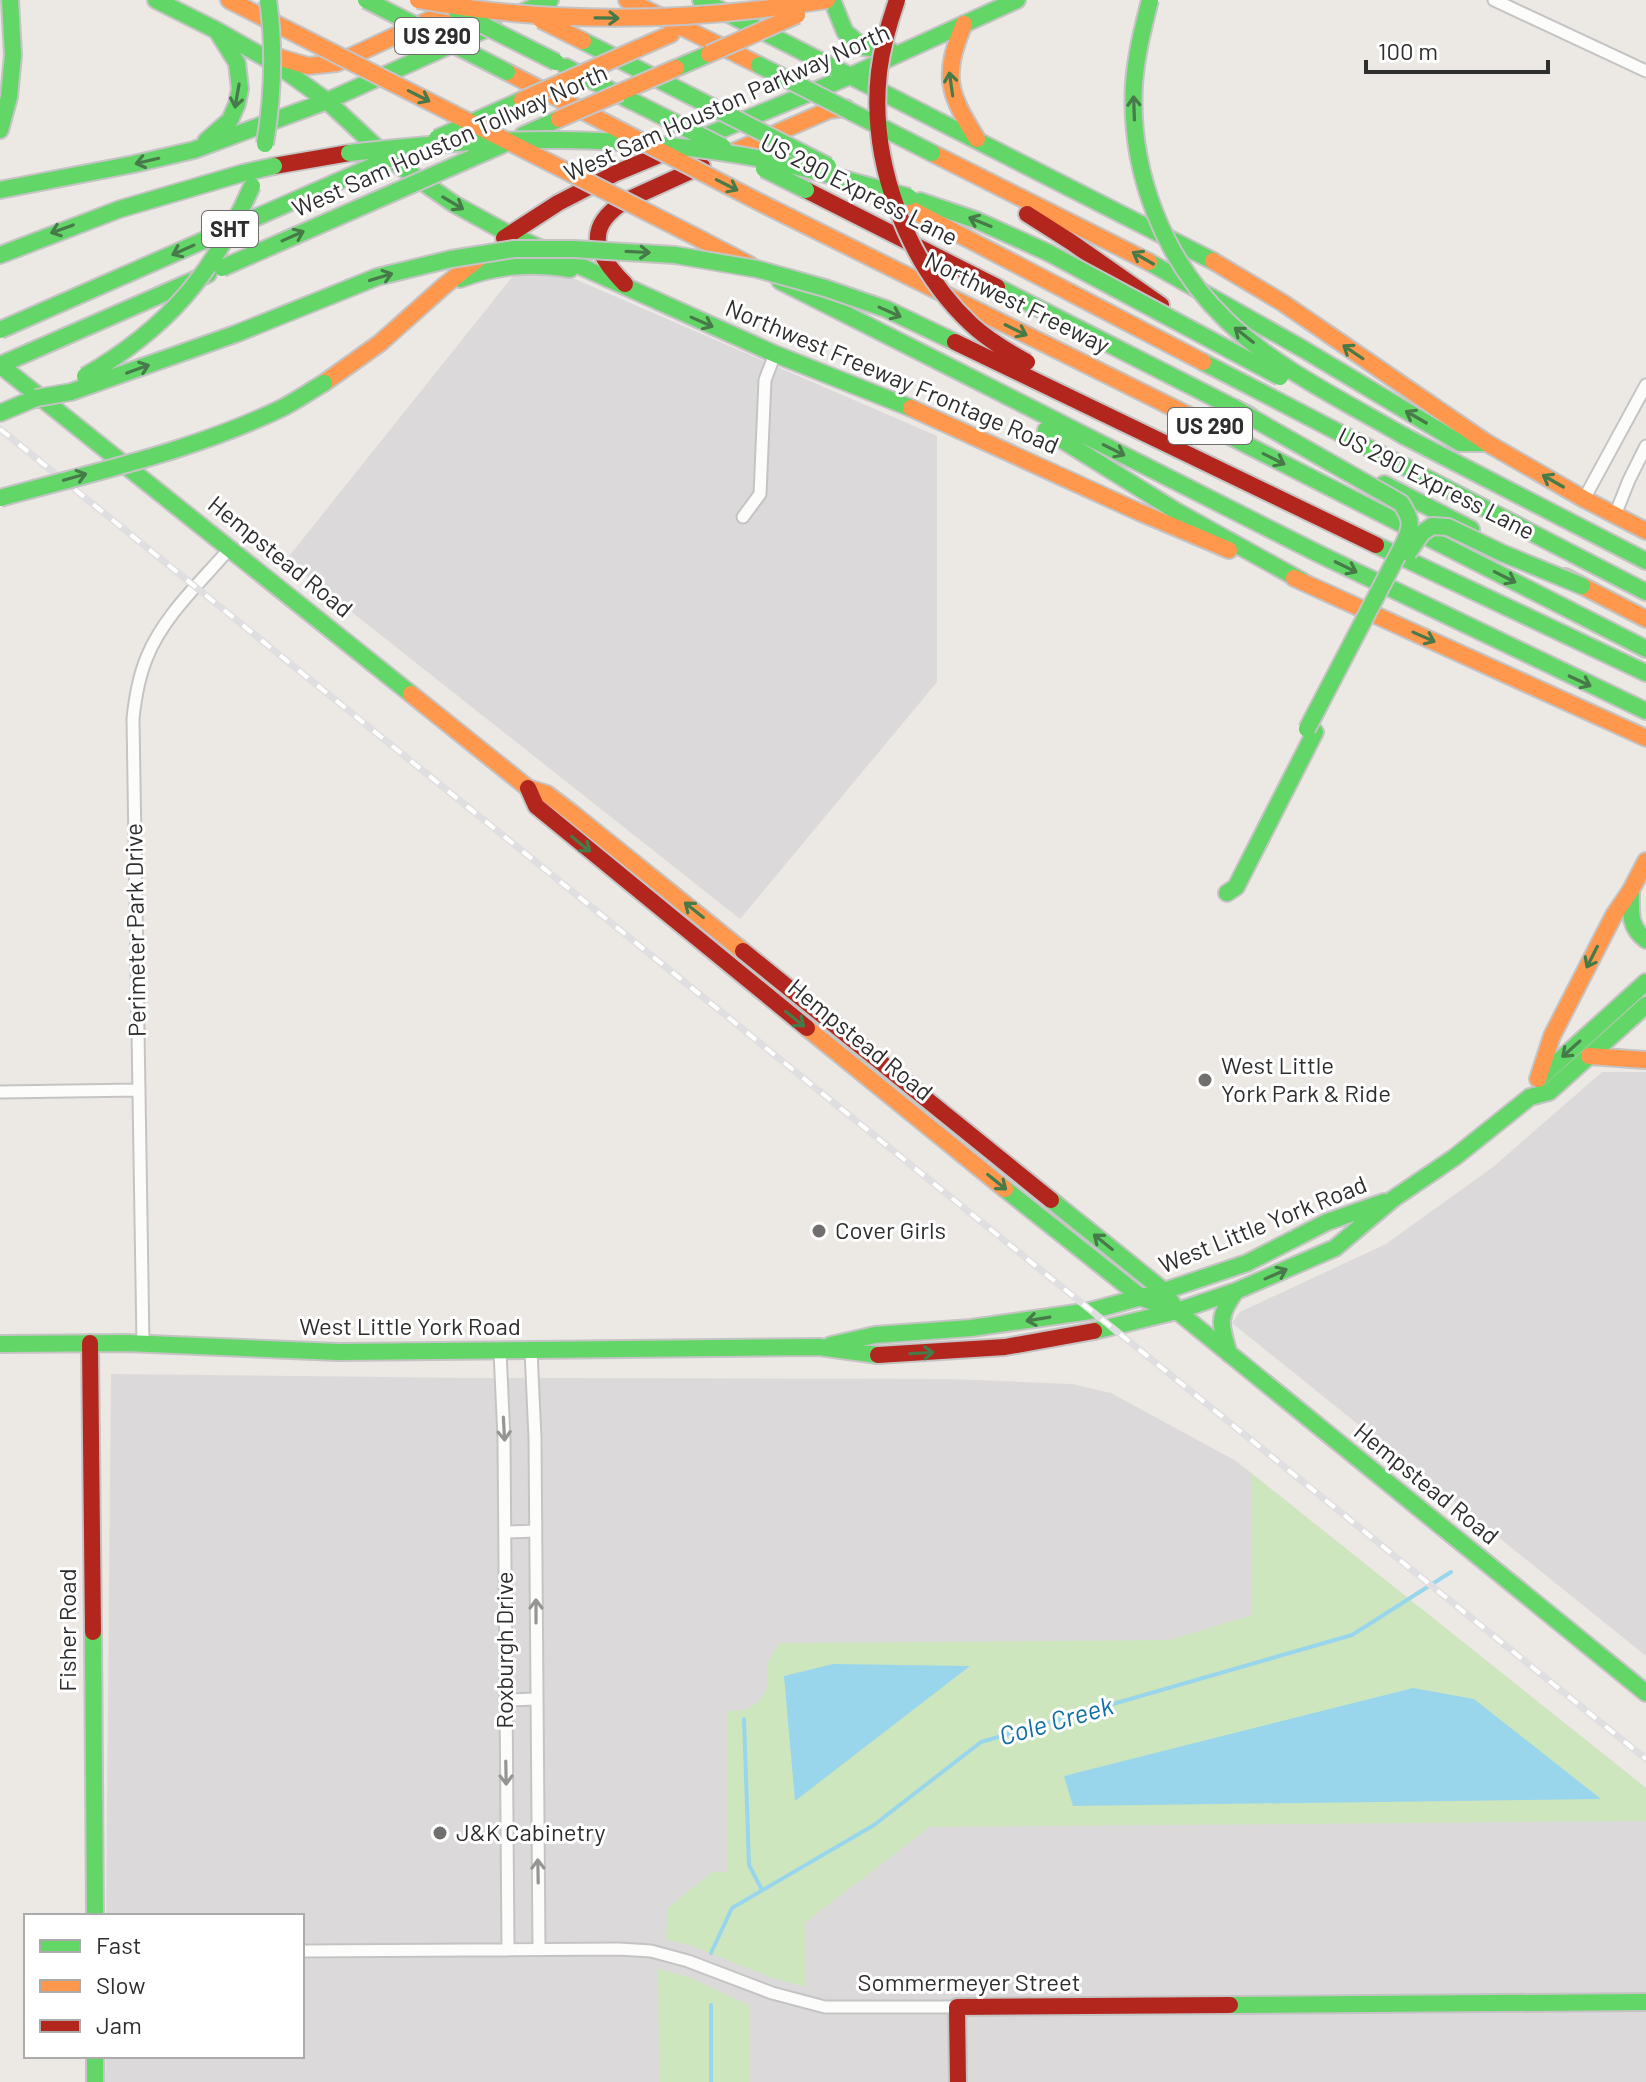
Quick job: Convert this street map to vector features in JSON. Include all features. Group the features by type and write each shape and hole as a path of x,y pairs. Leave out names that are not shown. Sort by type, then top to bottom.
{"main road":[{"path":"0,130 9,97 13,55 10,0"},
{"name":"Northwest Freeway Frontage Road","path":"156,0 254,50 327,101 387,157 420,181 509,234 775,354 904,405 1139,512 1302,581 1646,738"},
{"path":"229,0 1335,561 1646,711"},
{"path":"0,413 96,370 134,346 152,332 198,284 223,247 252,186 269,122 274,55 268,0"},
{"name":"Northwest Freeway","path":"366,0 1646,649"},
{"path":"418,0 465,3 560,17 632,19 727,14 830,0 845,32 863,47 902,53"},
{"name":"US 290 Express Lane","path":"434,0 1646,619"},
{"name":"Northwest Freeway","path":"502,0 1646,592"},
{"path":"0,190 194,150 327,101 550,0"},
{"path":"627,0 759,65 1002,199 1071,242 1358,444"},
{"path":"701,0 1213,261 1283,303 1487,443 1646,531"},
{"name":"West Sam Houston Tollway North","path":"0,330 749,0"},
{"name":"West Sam Houston Tollway North","path":"0,365 830,0"},
{"path":"897,0 886,32 878,83 880,147 896,208 914,248 940,287 967,319 999,347 1067,385 1129,428"},
{"name":"West Sam Houston Parkway North","path":"0,498 190,445 284,407 380,343 509,234 558,203 616,173 850,76 1017,0"},
{"path":"1150,0 1137,56 1133,97 1135,136 1153,208 1178,262 1217,312 1271,357 1404,436 1646,561"},
{"path":"254,50 308,66 337,63 465,3"},
{"path":"964,24 953,48 949,86 977,141"},
{"path":"194,150 230,120 240,89 237,63 216,30"},
{"path":"630,290 606,264 599,250 598,234 607,214 630,198 829,110 858,107 916,110"},
{"path":"0,255 124,206 200,183 337,155 465,141 568,139 744,156 831,175 976,220 1049,253 1329,403 1404,436"},
{"path":"930,157 1130,251 1460,443 1487,443"},
{"path":"36,398 71,392 238,333 377,277 451,259 502,251 574,249 675,255 757,269 886,309 1646,673"},
{"path":"444,286 485,269 518,264 543,264 588,271"},
{"path":"894,339 1176,511 1302,581"},
{"name":"Hempstead Road","path":"0,365 528,788 547,794 572,813 1164,1291 1177,1311 1646,1693"},
{"path":"1233,407 1401,503 1410,517 1404,543 1311,730 1236,887 1227,893 1228,883 1311,730 1411,546 1422,533 1432,526 1448,527 1582,586"},
{"name":"Hempstead Road","path":"528,788 536,806 943,1138 1142,1298 1177,1311"},
{"path":"1538,1079 1552,1036 1614,915 1646,861"},
{"path":"1631,890 1631,923 1638,936 1646,940"},
{"name":"West Little York Road","path":"1530,1097 1538,1079 1646,982"},
{"name":"West Little York Road","path":"0,1344 143,1344 309,1351 819,1347 880,1355 1005,1347 1111,1328 1177,1311 1236,1291 1335,1248 1393,1199 1455,1157 1530,1097 1549,1092 1646,1005"},
{"path":"1589,1056 1646,1060"},
{"name":"West Little York Road","path":"819,1347 875,1335 1019,1322 1090,1311 1142,1298 1247,1263 1327,1222 1393,1199"},
{"path":"1229,1354 1220,1324 1221,1312 1236,1291"},
{"name":"Fisher Road","path":"90,1343 95,1914"},
{"name":"Sommermeyer Street","path":"957,2007 1646,2002"},
{"path":"957,2007 958,2082"},
{"path":"95,2058 95,2082"}],"street":[{"path":"1494,0 1646,71"},
{"path":"743,517 760,494 765,380 775,354"},
{"path":"1584,499 1646,385"},
{"path":"1615,515 1646,446"},
{"name":"Perimeter Park Drive","path":"143,1344 133,756 135,705 145,661 154,642 171,616 230,548"},
{"path":"0,1092 139,1090"},
{"name":"Roxburgh Drive","path":"500,1351 504,1439 508,1950"},
{"name":"Roxburgh Drive","path":"531,1351 535,1438 539,1949"},
{"path":"505,1532 536,1531"},
{"path":"505,1700 536,1699"},
{"name":"Sommermeyer Street","path":"304,1951 651,1951 718,1971 782,1997 825,2007 957,2007"}],"shaded area":[{"path":"554,270 937,436 937,682 740,919 286,560 517,271"},
{"path":"1602,1072 1646,1072 1646,1656 1232,1323 1240,1312 1386,1244 1493,1167"},
{"path":"111,1374 951,1379 1072,1384 1111,1393 1236,1461 1646,1788 1646,2082 105,2082 106,2058 304,2058 304,1914 106,1914"}],"green space":[{"path":"1251,1473 1646,1788 1646,1821 930,1827 806,1922 806,1987 772,1978 690,1945 666,1940 668,1908 712,1872 727,1872 727,1711 746,1710 759,1701 767,1688 767,1664 779,1643 1169,1640 1252,1615"},
{"path":"658,1969 689,1977 749,2005 749,2082 659,2082"}],"water":[{"path":"833,1664 970,1666 795,1801 784,1676"},
{"path":"1413,1688 1474,1699 1601,1799 1073,1806 1064,1776"}],"waterway":[{"name":"Cole Creek","path":"711,1953 732,1908 874,1825 981,1742 1352,1635 1451,1572"},
{"path":"744,1719 749,1865 762,1890"},
{"name":"Cole Creek","path":"711,2005 711,2082"}],"railway":[{"path":"0,429 1646,1759"}],"traffic: fast":[{"path":"0,130 9,97 13,55 10,0"},
{"path":"156,0 276,64 327,101 387,157 454,204 509,234 775,354 911,408"},
{"path":"265,144 272,72 268,0"},
{"path":"366,0 507,72"},
{"path":"525,11 550,0"},
{"path":"701,0 1213,261"},
{"path":"832,0 845,32 863,47 891,51"},
{"path":"696,140 850,76 1017,0"},
{"path":"1150,0 1134,84 1137,149 1154,212 1184,270 1226,320 1267,354 1404,436"},
{"path":"457,12 556,62"},
{"path":"0,190 194,150 327,101 493,26"},
{"path":"206,141 230,120 240,89 237,63 217,31"},
{"path":"583,41 681,91"},
{"path":"676,68 709,54"},
{"path":"759,65 932,153"},
{"path":"566,67 631,101"},
{"path":"681,91 828,166"},
{"path":"486,116 522,100"},
{"path":"632,101 723,147"},
{"path":"437,138 486,116"},
{"path":"523,135 559,119"},
{"path":"349,153 507,141 611,141 663,145 767,160 909,197"},
{"path":"222,268 504,144"},
{"path":"0,330 398,155"},
{"path":"243,173 274,166"},
{"path":"764,169 806,190"},
{"path":"0,255 120,209 243,173"},
{"path":"85,376 141,338 185,296 221,246 252,186"},
{"path":"920,201 976,220 1049,253"},
{"path":"36,398 71,392 238,333 377,277 451,259 514,249 675,255 757,269 886,309 955,342"},
{"path":"1049,253 1280,377"},
{"path":"1149,262 1460,443 1487,443"},
{"path":"460,279 514,266 570,269"},
{"path":"0,365 208,274"},
{"path":"780,281 1319,554 1646,711"},
{"path":"997,287 1250,416"},
{"path":"1203,362 1646,592"},
{"path":"0,365 411,694"},
{"path":"0,498 214,437 282,408 324,383"},
{"path":"0,413 36,398"},
{"path":"1233,407 1401,503 1409,518 1404,543 1307,729"},
{"path":"1206,424 1646,649"},
{"path":"1046,430 1176,511 1302,581"},
{"path":"1404,436 1646,561"},
{"path":"1384,484 1471,529"},
{"path":"1408,553 1422,533 1432,526 1448,527 1582,586"},
{"path":"1376,545 1646,673"},
{"path":"1227,893 1236,887 1315,732"},
{"path":"1631,890 1633,924 1646,940"},
{"path":"1540,1078 1646,982"},
{"path":"1094,1331 1177,1311 1236,1291 1335,1248 1393,1199 1455,1157 1530,1097 1549,1092 1646,1005"},
{"path":"1005,1189 1142,1298 1177,1311"},
{"path":"1051,1200 1164,1291 1177,1311 1646,1693"},
{"path":"831,1345 875,1335 971,1328 1090,1311 1164,1291 1247,1263 1327,1222 1384,1202"},
{"path":"1229,1354 1222,1321 1236,1291"},
{"path":"0,1344 127,1343 338,1352 819,1347 878,1355"},
{"path":"93,1632 95,1914"},
{"path":"1230,2005 1646,2002"},
{"path":"95,2058 95,2082"}],"traffic: slow":[{"path":"229,0 300,36"},
{"path":"418,0 520,14 622,18 725,13 827,0"},
{"path":"627,0 759,65"},
{"path":"271,55 308,66 337,63 457,7"},
{"path":"709,54 797,15"},
{"path":"541,20 583,41"},
{"path":"964,24 953,58 951,84 960,109 977,139"},
{"path":"639,48 671,34"},
{"path":"300,36 704,241"},
{"path":"522,100 639,48"},
{"path":"559,119 676,68"},
{"path":"507,72 608,124"},
{"path":"731,153 829,110 846,108"},
{"path":"608,124 771,208"},
{"path":"932,153 1149,262"},
{"path":"884,195 1203,362"},
{"path":"771,208 1206,424"},
{"path":"704,241 750,265"},
{"path":"324,383 380,343 483,255"},
{"path":"1213,261 1283,303 1487,443 1646,531"},
{"path":"911,408 1229,550"},
{"path":"1565,577 1646,619"},
{"path":"1294,578 1646,738"},
{"path":"411,694 528,788 547,794 572,813 743,951"},
{"path":"1538,1079 1552,1036 1614,915 1646,861"},
{"path":"807,1028 1005,1189"},
{"path":"1589,1056 1646,1060"}],"traffic: jam":[{"path":"897,0 882,53 877,106 880,140 897,208 911,241 948,299 984,335 1027,362"},
{"path":"504,238 558,203 616,173 671,150"},
{"path":"274,166 349,153"},
{"path":"625,284 601,252 598,241 603,221 625,201 702,166"},
{"path":"806,190 997,287"},
{"path":"1027,214 1161,305"},
{"path":"955,342 1376,545"},
{"path":"528,788 536,806 807,1028"},
{"path":"743,951 1051,1200"},
{"path":"878,1355 1005,1347 1094,1331"},
{"path":"90,1343 93,1632"},
{"path":"958,2082 957,2007 1230,2005"}],"place":[{"name":"West Little York Park & Ride","path":"1205,1080"},
{"name":"Cover Girls","path":"819,1231"},
{"name":"J&K Cabinetry","path":"440,1833"}]}
